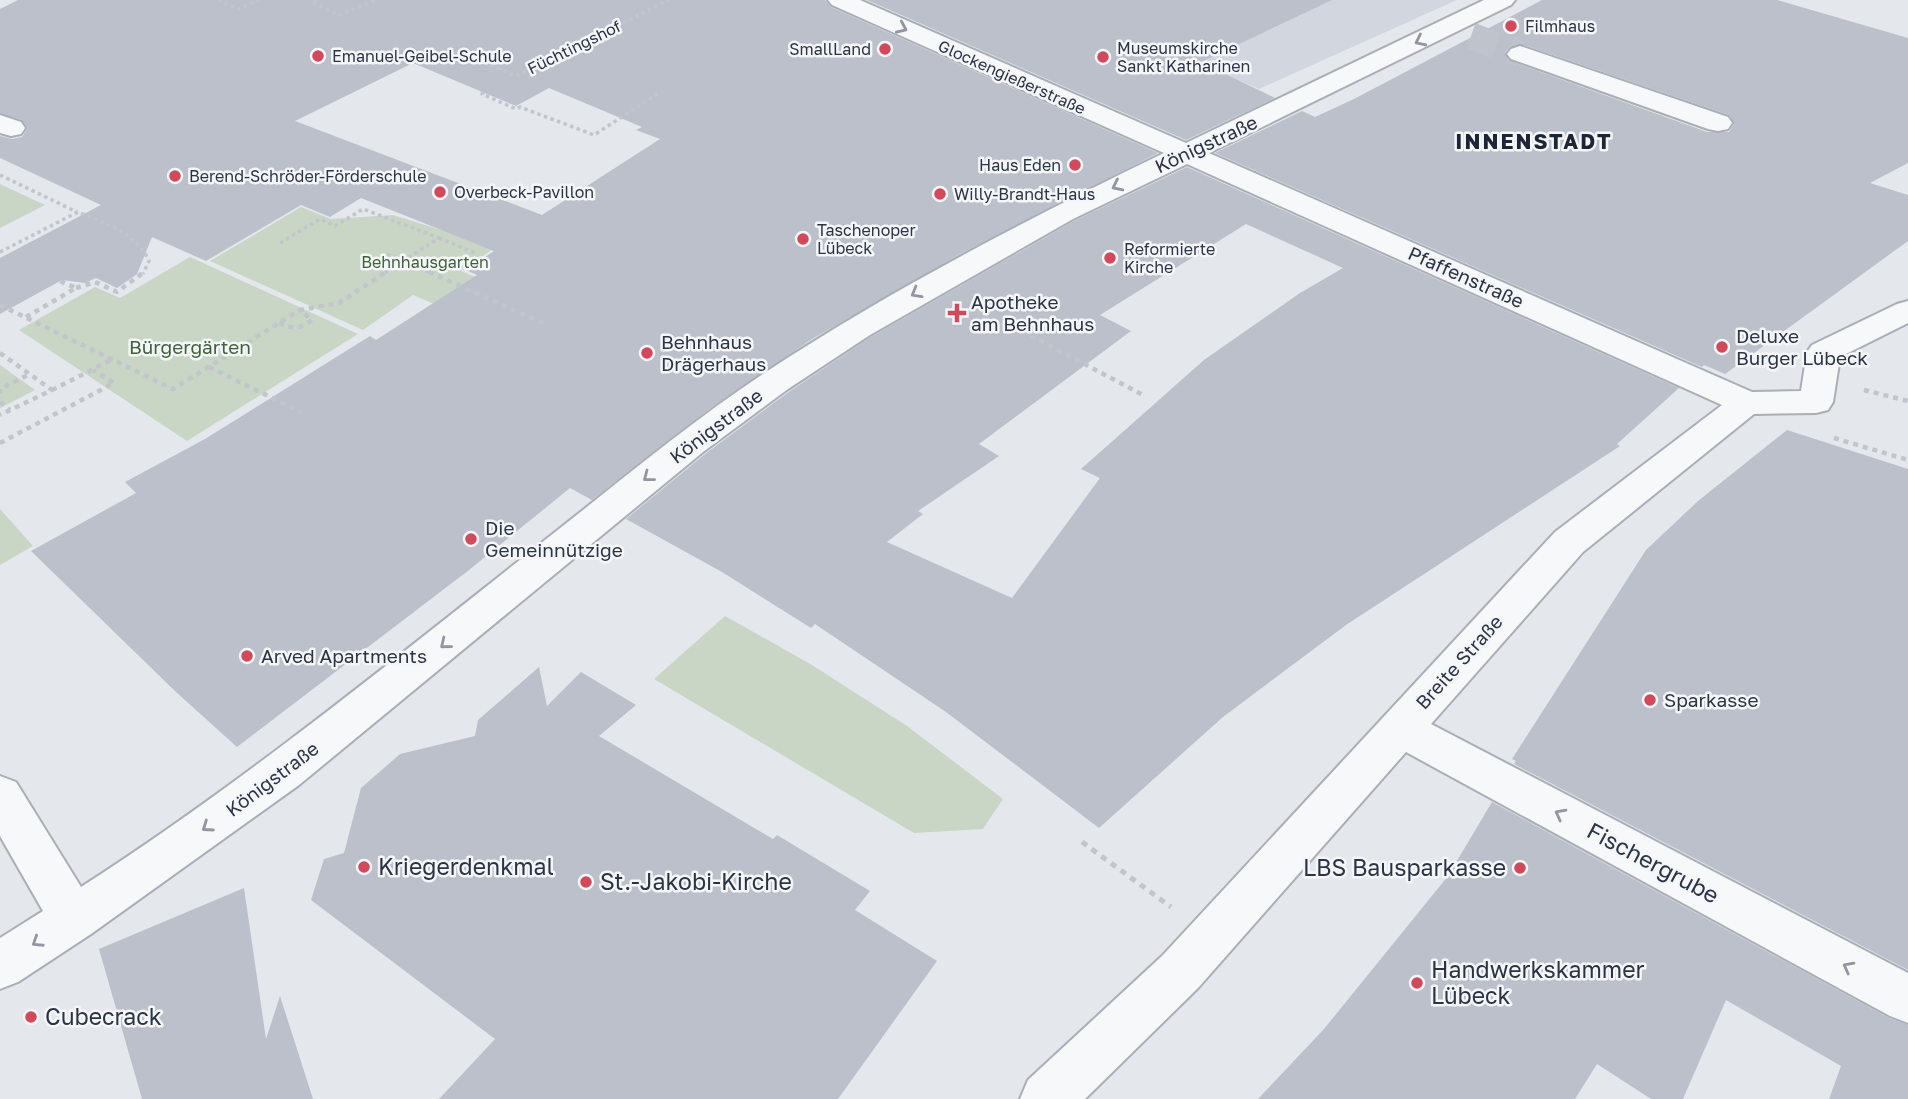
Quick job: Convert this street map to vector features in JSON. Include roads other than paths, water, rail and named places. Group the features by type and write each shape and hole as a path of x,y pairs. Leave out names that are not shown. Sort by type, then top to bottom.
{"street":[{"name":"Glockengießerstraße","path":"840,0 1184,153"},
{"name":"Königstraße","path":"0,966 74,919 283,772 498,601 607,510 776,381 858,328 932,284 1063,213 1184,153 1460,31 1503,0"},
{"path":"1520,54 1718,123"},
{"name":"Pfaffenstraße","path":"1184,153 1711,385 1746,403"},
{"path":"1746,403 1816,402 1824,352 1908,311"},
{"name":"Breite Straße","path":"1047,1099 1180,972 1569,542 1746,403"},
{"name":"Fischergrube","path":"1399,728 1908,999"},
{"path":"0,795 74,919"}],"tunnel":[{"path":"1471,36 1520,54"}],"place":[{"name":"Filmhaus","path":"1511,26"},
{"name":"SmallLand","path":"885,49"},
{"name":"Emanuel-Geibel-Schule","path":"318,56"},
{"name":"Museumskirche Sankt Katharinen","path":"1103,57"},
{"name":"Haus Eden","path":"1075,165"},
{"name":"Berend-Schröder-Förderschule","path":"175,176"},
{"name":"Overbeck-Pavillon","path":"440,192"},
{"name":"Willy-Brandt-Haus","path":"940,194"},
{"name":"Taschenoper Lübeck","path":"803,239"},
{"name":"Reformierte Kirche","path":"1110,258"},
{"name":"Apotheke am Behnhaus","path":"957,313"},
{"name":"Deluxe Burger Lübeck","path":"1722,347"},
{"name":"Behnhaus Drägerhaus","path":"647,353"},
{"name":"Die Gemeinnützige","path":"471,539"},
{"name":"Arved Apartments","path":"247,656"},
{"name":"Sparkasse","path":"1650,700"},
{"name":"Kriegerdenkmal","path":"364,867"},
{"name":"LBS Bausparkasse","path":"1520,868"},
{"name":"St.-Jakobi-Kirche","path":"586,882"},
{"name":"Handwerkskammer Lübeck","path":"1417,983"},
{"name":"Cubecrack","path":"31,1017"}],"district":[{"name":"INNENSTADT","path":"1534,142"}],"park label":[{"name":"Behnhausgarten","path":"425,262"},
{"name":"Bürgergärten","path":"190,347"}]}
